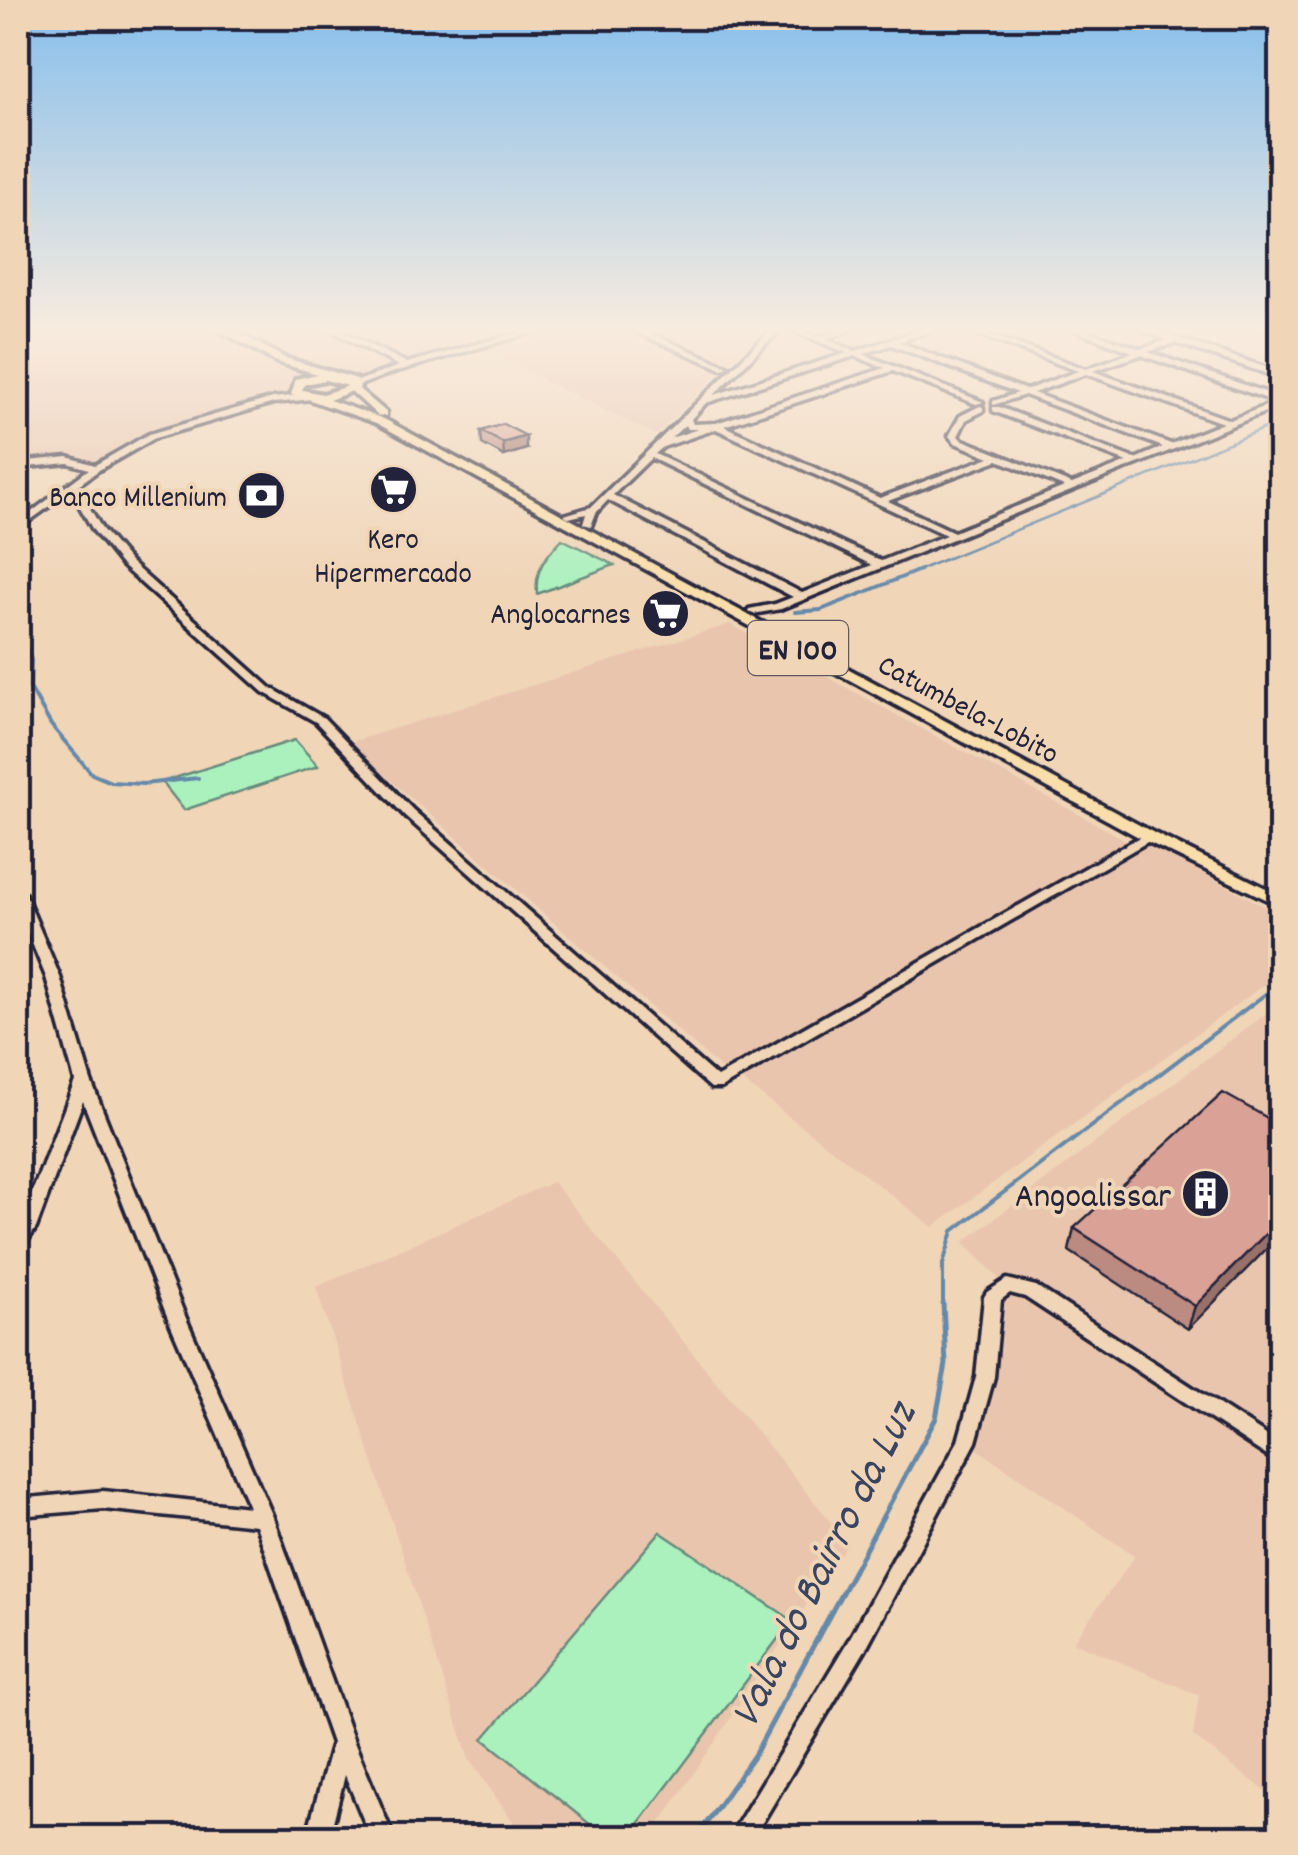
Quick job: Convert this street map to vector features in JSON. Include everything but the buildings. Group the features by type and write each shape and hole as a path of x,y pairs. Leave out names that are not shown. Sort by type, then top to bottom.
{"main road":[{"name":"Catumbela-Lobito","path":"367,417 1150,837 1280,901"},
{"name":"Catumbela-Lobito","path":"386,417 584,515 753,611 772,613 1158,830 1280,886"}],"street":[{"path":"18,526 96,468 164,431 216,417"},
{"path":"584,515 622,468 678,417"},
{"path":"659,444 745,417"},
{"path":"965,417 953,436 1072,488"},
{"path":"1022,417 1135,462"},
{"path":"1089,417 1170,447"},
{"path":"1212,417 1230,423"},
{"path":"772,613 802,597 1245,417"},
{"path":"584,515 686,418 690,427 716,426 954,535"},
{"path":"650,454 881,565"},
{"path":"880,501 998,457"},
{"path":"18,464 68,460 96,468"},
{"path":"72,486 98,530 126,564 267,690 320,720 409,813 716,1084 1150,837"},
{"path":"607,496 802,597"},
{"path":"18,894 53,977 83,1081 176,1316 263,1517 383,1838"},
{"path":"18,1241 28,1228 83,1081"},
{"path":"740,1838 858,1644 967,1442 984,1377 993,1296 1007,1286 1030,1291 1280,1454"},
{"path":"18,1508 103,1500 263,1517"},
{"path":"317,1838 344,1742"}],"shaded area":[{"path":"18,417 219,417 152,436 96,468 83,462 18,465"},
{"path":"618,417 675,417 656,435"},
{"path":"730,624 1131,843 723,1070 348,743"},
{"path":"1148,843 1280,915 1280,973 933,1227 739,1078"},
{"path":"1280,1003 1280,1802 1193,1736 1199,1695 1073,1642 1135,1556 967,1442 988,1325 1006,1286 964,1242"},
{"path":"553,1182 848,1543 651,1837 524,1837 469,1759 316,1287"}],"green space":[{"path":"562,539 614,565 537,594 542,564"},
{"path":"295,740 318,766 184,810 162,782"},
{"path":"660,1532 792,1620 629,1837 606,1837 483,1739"}],"waterway":[{"path":"914,572 1280,422"},
{"path":"795,612 821,610 920,570"},
{"path":"18,628 31,660 30,688 51,725 92,774 111,782 143,784 198,778"},
{"name":"Vala do Bairro da Luz","path":"943,1304 943,1264 953,1231 1280,983"},
{"name":"Vala do Bairro da Luz","path":"696,1838 755,1754 936,1418 946,1364 943,1304"}],"place":[{"name":"Kero Hipermercado","path":"393,489"},
{"name":"Banco Millenium","path":"262,496"},
{"name":"Anglocarnes","path":"666,613"},
{"name":"Angoalissar","path":"1206,1194"}]}
